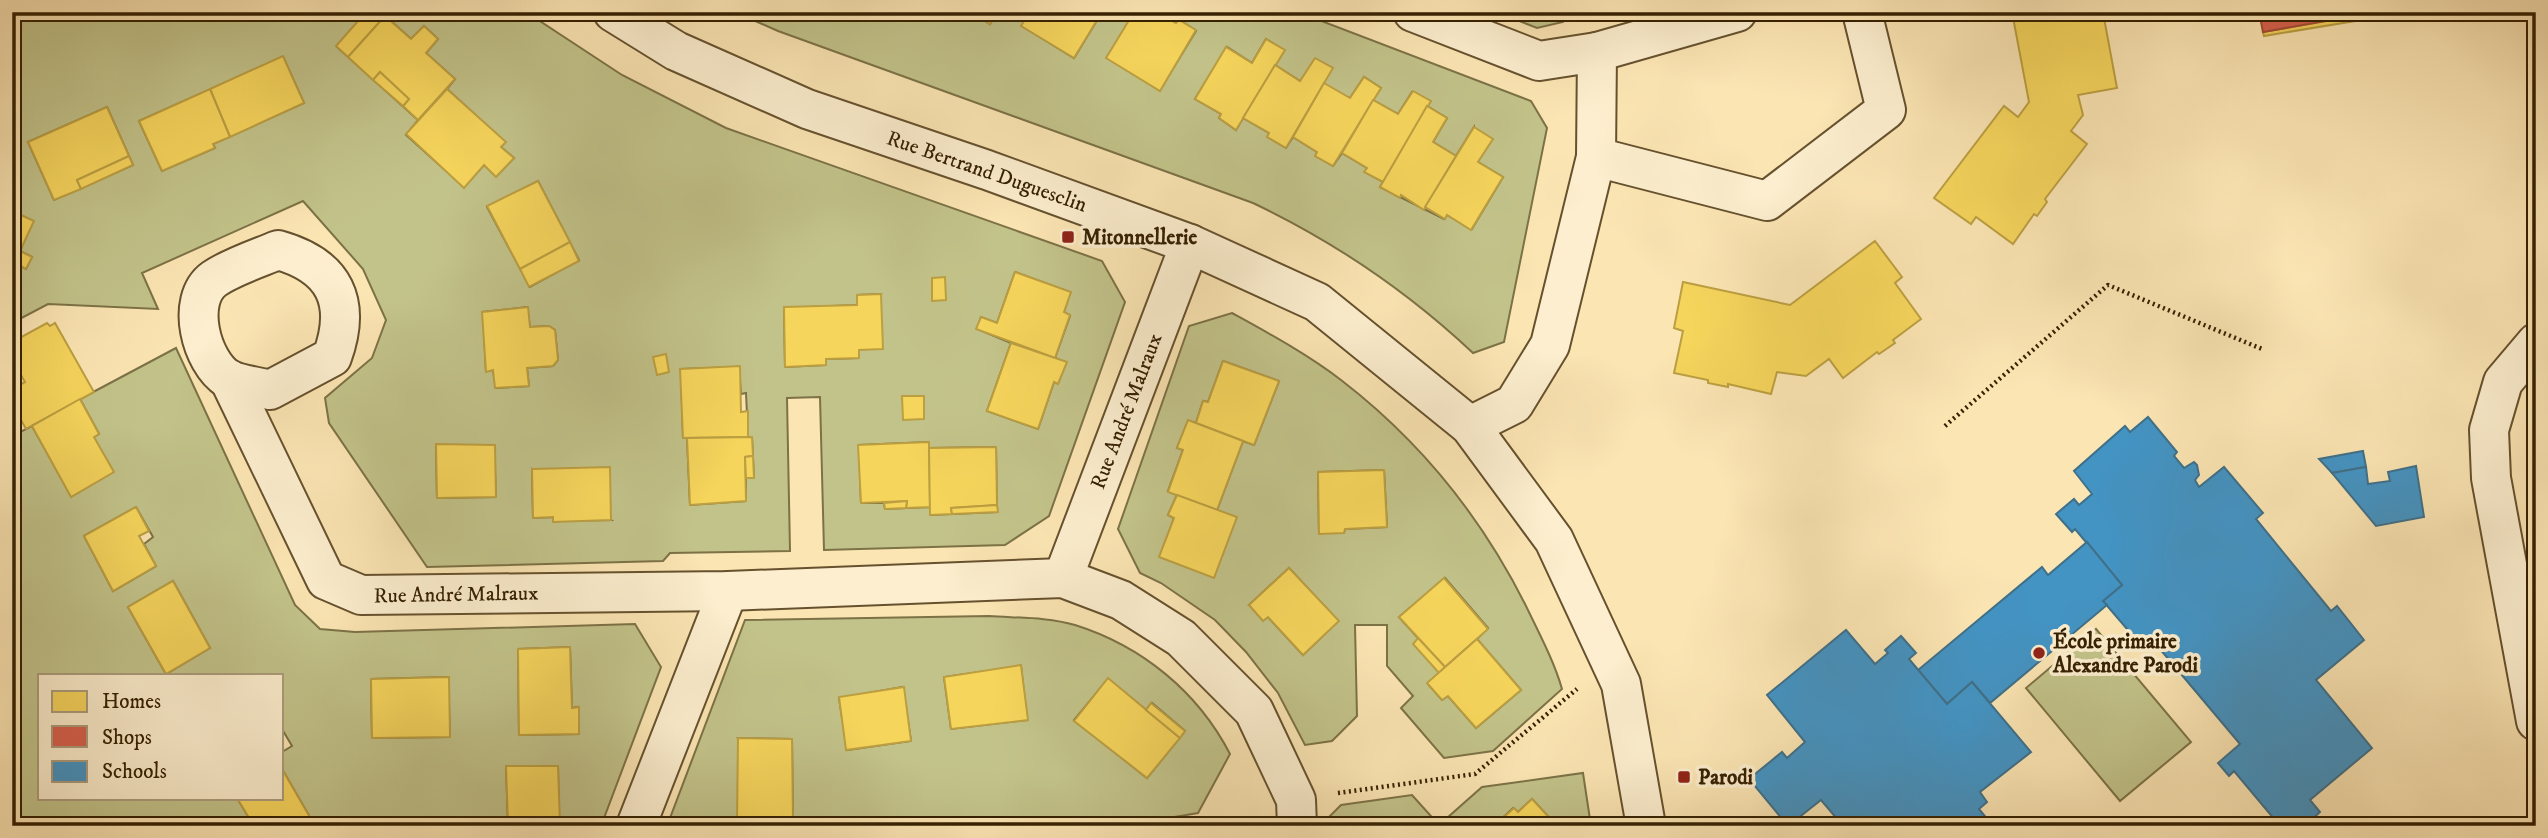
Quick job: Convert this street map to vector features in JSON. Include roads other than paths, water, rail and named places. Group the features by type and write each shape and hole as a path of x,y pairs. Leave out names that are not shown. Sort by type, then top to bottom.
{"street":[{"name":"Rue Bertrand Duguesclin","path":"613,12 676,51 807,109 987,170 1190,244 1317,302 1470,426 1554,540 1621,684 1646,826"},
{"path":"1413,12 1539,61 1597,52 1737,12"},
{"path":"1596,157 1767,201 1886,110 1862,12"},
{"path":"1470,426 1514,404 1550,345 1596,157 1597,52"},
{"name":"Rue André Malraux","path":"1063,578 1190,244"},
{"path":"2536,342 2503,382 2489,430 2490,478 2536,721"},
{"name":"Rue André Malraux","path":"229,379 326,580 361,595 728,592 1063,578 1121,600 1181,638 1254,711 1296,813"},
{"path":"636,826 728,592"}],"place":[{"name":"Mitonnellerie","path":"1068,237"},
{"name":"École primaire Alexandre Parodi","path":"2039,653"},
{"name":"Parodi","path":"1684,777"}]}
